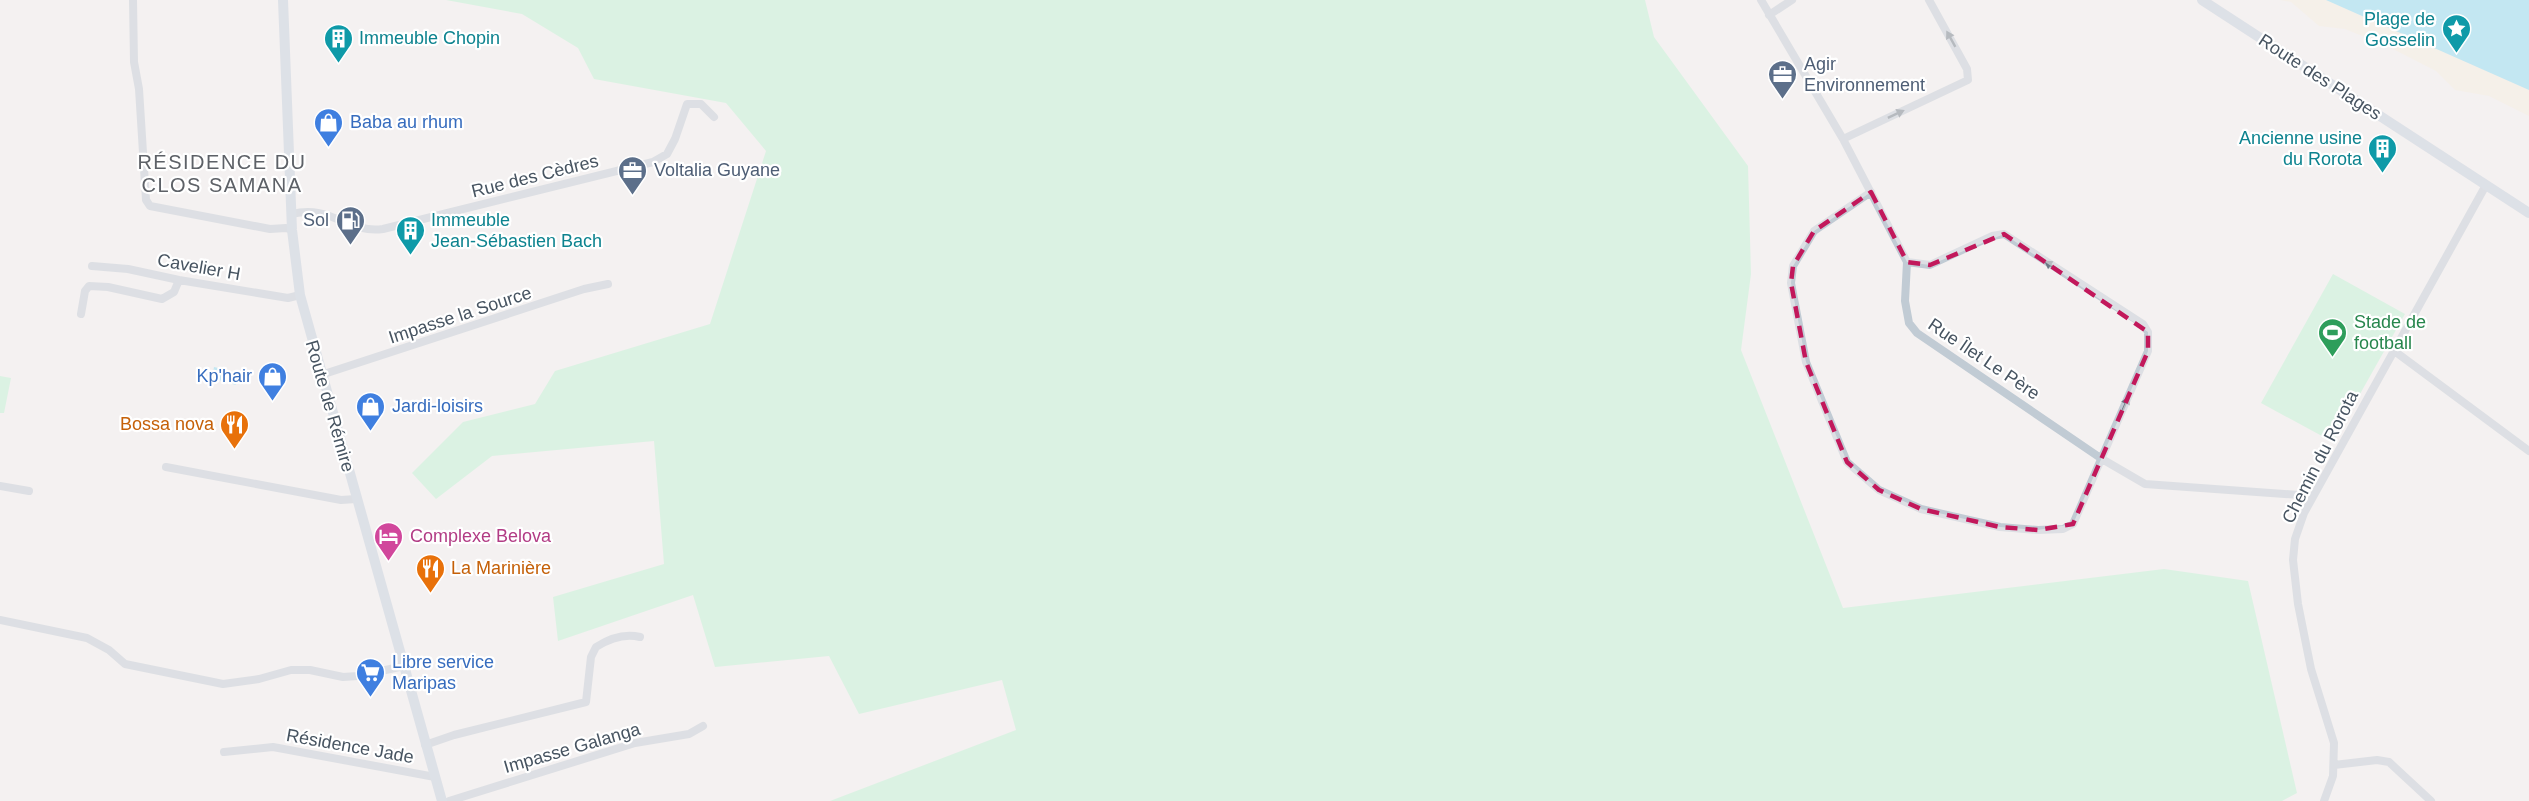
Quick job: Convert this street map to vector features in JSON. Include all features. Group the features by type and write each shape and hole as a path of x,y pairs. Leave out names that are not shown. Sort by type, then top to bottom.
{"main road":[{"name":"Route de Rémire","path":"283,0 292,230 300,295 442,801"},
{"name":"Route des Plages","path":"2202,0 2529,213"}],"street":[{"path":"133,0 134,62 140,89 146,200 150,206 270,229 292,230"},
{"path":"1761,0 1843,139 1907,262 1930,265 1992,236 2004,234 2143,324 2148,332 2148,351 2073,524 2063,529 2000,527 1921,509 1879,490 1847,462 1806,362 1791,283 1792,266 1814,231 1870,192"},
{"path":"1769,15 1792,0"},
{"path":"1843,139 1968,80 1967,69 1929,0"},
{"name":"Rue des Cèdres","path":"292,214 308,210 323,212 370,231 383,229 653,162 667,154 687,104 701,104 714,117"},
{"name":"Chemin du Rorota","path":"2324,801 2333,776 2334,743 2311,669 2298,604 2293,560 2295,539 2313,496 2392,350 2486,185"},
{"name":"Rue Îlet Le Père","path":"1907,262 1905,301 1909,323 1917,333 2102,459 2145,484 2313,496"},
{"name":"Cavelier H","path":"92,266 128,269 178,280 288,298 300,295"},
{"path":"81,314 85,291 89,286 108,287 162,299 174,292 178,280"},
{"name":"Impasse la Source","path":"321,375 584,289 608,284"},
{"path":"2392,350 2529,451"},
{"path":"166,467 341,500 357,499"},
{"path":"0,486 29,491"},
{"path":"0,620 87,638 109,650 125,664 223,684 258,680 291,670 310,670 344,677 404,666"},
{"path":"425,745 464,732 586,702 591,657 596,647 621,636 630,634 640,637"},
{"name":"Impasse Galanga","path":"449,801 635,743 689,734 703,726"},
{"name":"Résidence Jade","path":"224,752 273,747 435,777"},
{"path":"2334,765 2377,760 2389,762 2431,801"}],"highlighted area":[{"path":"1871,192 1907,262 1930,265 2004,234 2148,332 2148,351 2073,524 2038,530 2000,527 1921,509 1879,490 1847,462 1806,362 1791,283 1793,266 1814,231"}],"green space":[{"path":"446,0 1645,0 1654,37 1748,166 1751,274 1741,350 1843,608 2164,569 2248,581 2297,793 2282,801 830,801 1016,730 1002,680 859,714 829,656 715,667 693,595 558,641 553,597 664,564 654,441 492,456 436,499 412,473 463,422 535,404 555,371 710,324 766,151 726,103 594,79 578,48 522,14"},
{"name":"Stade de football","path":"2333,274 2405,314 2333,442 2261,403"},
{"path":"0,376 11,378 4,413 0,413"}],"sand":[{"name":"Plage de Gosselin","path":"2280,0 2374,0 2529,65 2529,116 2489,96 2455,90 2436,71 2387,46 2345,29 2319,26 2291,2"}],"water":[{"path":"2326,0 2529,0 2529,90"},
{"path":"214,367 239,373 236,385 212,378"}],"place":[{"name":"Plage de Gosselin","path":"2456,54"},
{"name":"Immeuble Chopin","path":"338,64"},
{"name":"Agir Environnement","path":"1783,100"},
{"name":"Baba au rhum","path":"329,148"},
{"name":"Ancienne usine du Rorota","path":"2383,174"},
{"name":"Voltalia Guyane","path":"633,196"},
{"name":"Sol","path":"350,246"},
{"name":"Immeuble Jean-Sébastien Bach","path":"410,256"},
{"name":"Stade de football","path":"2333,358"},
{"name":"Kp'hair","path":"273,402"},
{"name":"Jardi-loisirs","path":"371,432"},
{"name":"Bossa nova","path":"235,450"},
{"name":"Complexe Belova","path":"389,562"},
{"name":"La Marinière","path":"430,594"},
{"name":"Libre service Maripas","path":"371,698"}],"district":[{"name":"RÉSIDENCE DU CLOS SAMANA","path":"222,174"}]}
